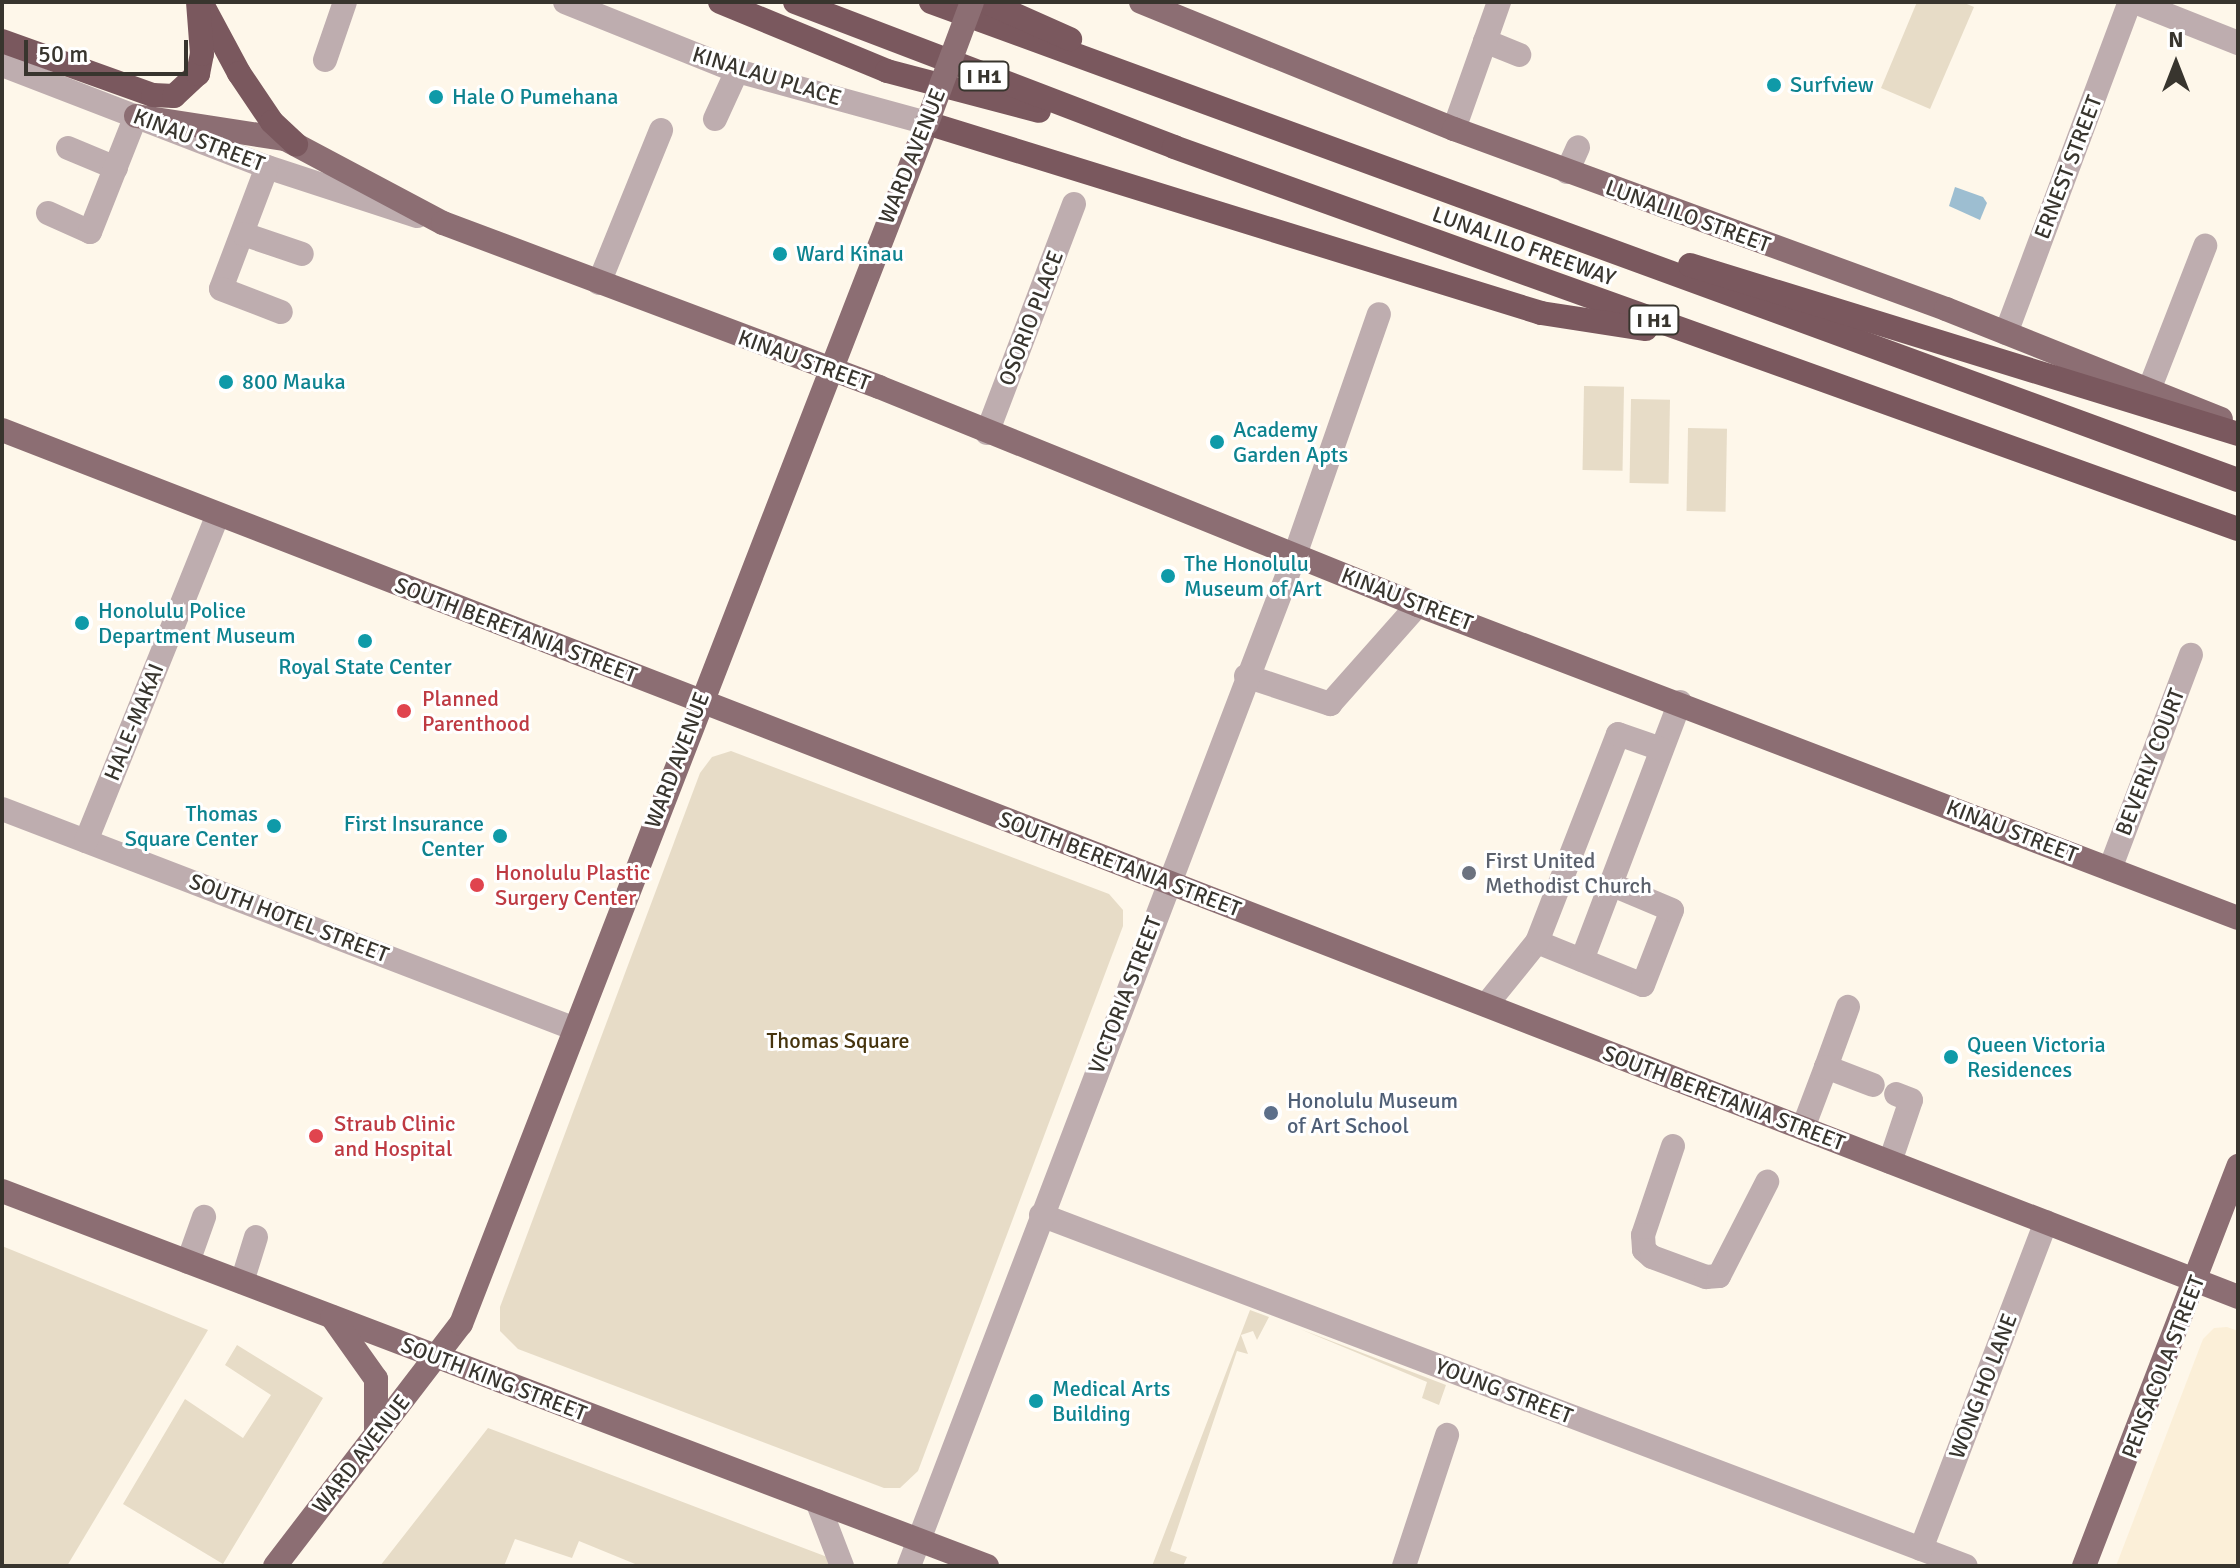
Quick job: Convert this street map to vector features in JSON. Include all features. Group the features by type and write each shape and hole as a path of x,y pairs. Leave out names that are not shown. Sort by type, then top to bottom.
{"highway":[{"path":"2,41 153,95 174,96 198,74 202,54 199,2"},
{"path":"199,2 239,73 272,122 296,144"},
{"path":"720,2 887,71 1174,147"},
{"name":"LUNALILO FREEWAY","path":"795,2 1174,147 2238,529"},
{"name":"LUNALILO FREEWAY","path":"931,2 2238,480"},
{"path":"986,2 1308,141"},
{"path":"927,123 1541,313 1704,339"},
{"path":"1428,185 2238,434"}],"main road":[{"name":"WARD AVENUE","path":"275,1566 461,1324 972,2"},
{"name":"LUNALILO STREET","path":"1141,2 1454,129 2006,333 2238,425"},
{"name":"KINAU STREET","path":"136,116 274,136 296,144 443,223 987,433 1418,605 1680,702 2238,918"},
{"name":"SOUTH BERETANIA STREET","path":"2,430 2238,1297"},
{"name":"PENSACOLA STREET","path":"2084,1566 2238,1166"},
{"name":"SOUTH KING STREET","path":"2,1191 987,1566"},
{"path":"332,1317 376,1379 380,1400 376,1434"}],"street":[{"path":"325,60 345,2"},
{"name":"KINALAU PLACE","path":"565,2 737,71 927,123"},
{"path":"1454,129 1499,2"},
{"path":"2132,2 2238,43"},
{"name":"ERNEST STREET","path":"2006,333 2132,2"},
{"path":"1485,41 1519,55"},
{"path":"2,55 12,69"},
{"name":"KINAU STREET","path":"12,69 267,167 443,223"},
{"path":"715,119 737,71"},
{"path":"48,213 90,232 136,116"},
{"path":"599,283 661,130"},
{"path":"1567,172 1578,147"},
{"path":"68,148 116,168"},
{"path":"267,167 221,289 281,312"},
{"name":"OSORIO PLACE","path":"987,433 1074,204"},
{"path":"243,234 302,254"},
{"path":"2149,390 2205,246"},
{"name":"VICTORIA STREET","path":"909,1566 1246,676 1295,555 1379,314"},
{"name":"HALE-MAKAI","path":"86,841 218,515"},
{"path":"1246,676 1330,704 1418,605"},
{"name":"BEVERLY COURT","path":"2110,869 2191,655"},
{"path":"1582,960 1680,702"},
{"path":"1486,1005 1537,942 1618,734 1661,749"},
{"name":"SOUTH HOTEL STREET","path":"2,809 575,1029"},
{"path":"1537,942 1643,985 1672,910 1610,884"},
{"path":"1803,1128 1848,1007"},
{"path":"1826,1067 1873,1085"},
{"path":"1890,1162 1911,1100 1896,1094"},
{"path":"1673,1146 1643,1235 1644,1250 1652,1257 1706,1277 1719,1276 1767,1182"},
{"name":"YOUNG STREET","path":"1041,1215 1966,1566"},
{"path":"188,1262 204,1217"},
{"name":"WONG HO LANE","path":"1921,1549 2046,1222"},
{"path":"242,1282 256,1237"},
{"path":"1404,1566 1447,1435"},
{"path":"817,1501 842,1566"}],"shaded area":[{"path":"2227,1327 2238,1331 2238,1566 2116,1566 2203,1339 2214,1328"}],"green space":[{"path":"1917,2 1962,2 1974,7 1930,109 1881,88"},
{"path":"1584,386 1624,387 1623,471 1583,470"},
{"path":"1631,399 1670,400 1669,484 1630,483"},
{"path":"1688,428 1727,429 1726,512 1687,511"},
{"name":"Thomas Square","path":"731,751 1109,894 1123,910 1123,926 918,1471 900,1488 884,1488 518,1349 500,1331 500,1307 700,773 712,757"},
{"path":"2,1246 208,1330 67,1566 2,1566"},
{"path":"1250,1310 1269,1317 1257,1340 1253,1331 1241,1335 1248,1354 1237,1351 1170,1551 1187,1557 1183,1566 1152,1566"},
{"path":"1300,1329 1446,1385 1439,1405 1422,1398 1427,1382"},
{"path":"237,1345 323,1398 223,1564 123,1504 185,1399 243,1438 271,1395 225,1365"},
{"path":"488,1428 851,1566 640,1566 579,1541 572,1558 515,1539 504,1566 380,1566"}],"water":[{"path":"1955,187 1983,197 1987,203 1980,220 1949,206"}],"place":[{"name":"Surfview","path":"1774,85"},
{"name":"Hale O Pumehana","path":"436,97"},
{"name":"Ward Kinau","path":"780,254"},
{"name":"800 Mauka","path":"226,382"},
{"name":"Academy Garden Apts","path":"1217,442"},
{"name":"The Honolulu Museum of Art","path":"1168,576"},
{"name":"Honolulu Police Department Museum","path":"82,623"},
{"name":"Royal State Center","path":"365,641"},
{"name":"Planned Parenthood","path":"404,711"},
{"name":"Thomas Square Center","path":"274,826"},
{"name":"First Insurance Center","path":"500,836"},
{"name":"First United Methodist Church","path":"1469,873"},
{"name":"Honolulu Plastic Surgery Center","path":"477,885"},
{"name":"Queen Victoria Residences","path":"1951,1057"},
{"name":"Honolulu Museum of Art School","path":"1271,1113"},
{"name":"Straub Clinic and Hospital","path":"316,1136"},
{"name":"Medical Arts Building","path":"1036,1401"}]}
